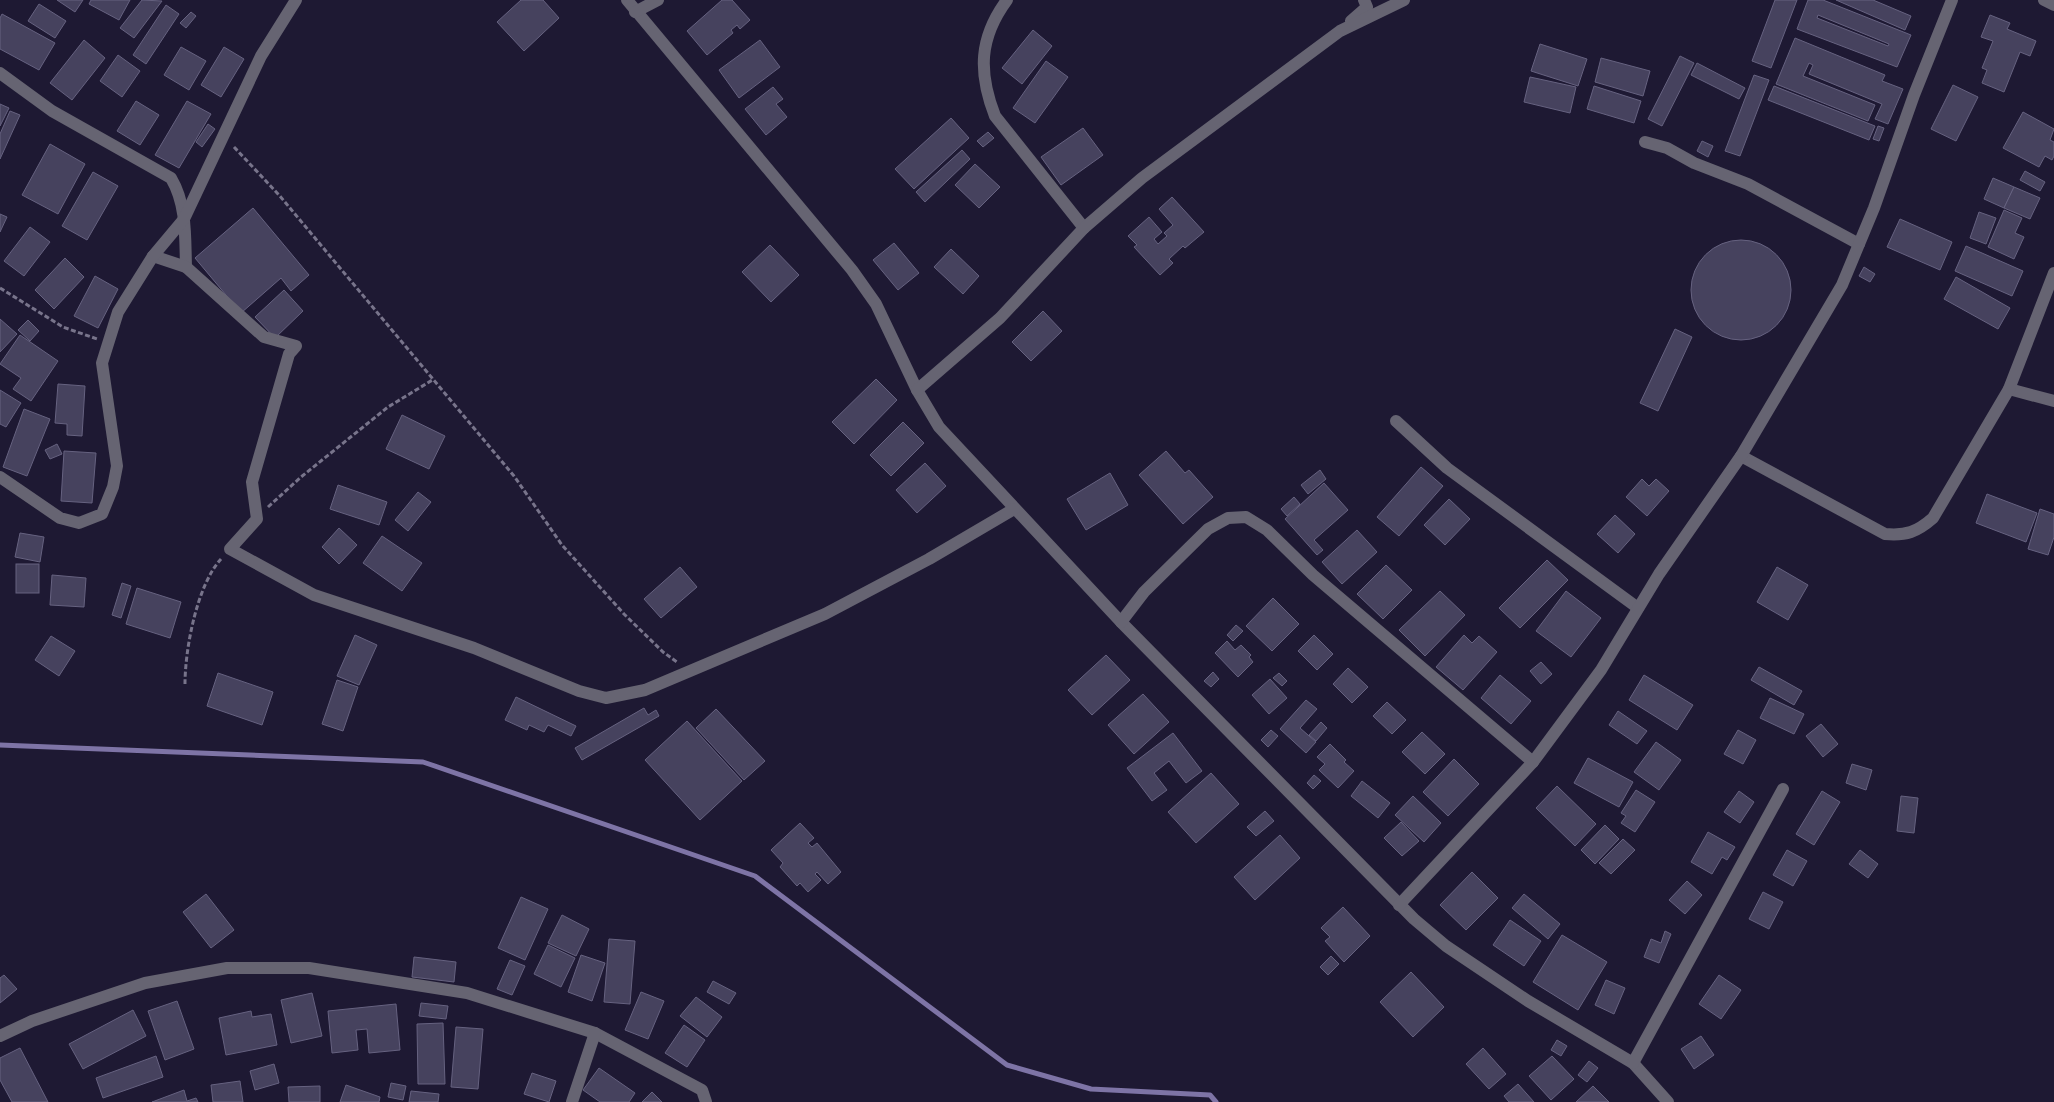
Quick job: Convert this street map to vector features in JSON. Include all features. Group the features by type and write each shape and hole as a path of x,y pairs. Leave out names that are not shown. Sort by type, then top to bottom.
{"street":[{"path":"0,478 60,518 79,523 102,514 118,466 102,363 107,342 118,312 153,256 184,219 261,56 296,0"},
{"path":"627,0 635,12 852,270 876,304 917,390 939,427 1014,509 1399,905 1446,946 1528,1001 1633,1063 1668,1102"},
{"path":"635,12 658,0"},
{"path":"1007,0 988,32 983,52 989,101 995,116 1084,228"},
{"path":"1340,31 1366,3 1375,9 1388,2 1404,0"},
{"path":"1399,905 1533,762 1600,670 1638,608 1741,456 1842,285 1952,0"},
{"path":"2044,0 2054,5"},
{"path":"917,390 1000,318 1084,228 1142,178 1340,31 1388,2"},
{"path":"0,74 52,111 171,178 179,192 184,219 186,267"},
{"path":"1645,142 1667,148 1694,163 1748,184 1859,244"},
{"path":"153,256 186,267 264,337 296,346 289,354 252,482 256,519 230,549 314,595 474,648 579,691 606,698 645,690 825,614 929,559 1014,509"},
{"path":"1741,456 1885,534 1902,536 1918,531 1933,518 2009,389 2054,273"},
{"path":"2009,389 2054,401"},
{"path":"1396,422 1447,468 1638,608"},
{"path":"1122,622 1144,592 1208,529 1228,518 1246,517 1267,530 1313,575 1533,762"},
{"path":"1633,1063 1783,789"},
{"path":"0,1036 32,1021 145,983 227,968 309,968 467,994 595,1034 702,1090 706,1102"},
{"path":"572,1102 595,1034"}],"path":[{"path":"223,135 278,195 434,379 514,476 562,545 624,614 663,652 690,671"},
{"path":"0,288 63,327 107,342"},
{"path":"256,519 301,477 388,407 434,379"},
{"path":"185,684 185,662 195,614 213,567 230,549"}],"building":[{"path":"57,0 83,0 75,12"},
{"path":"91,0 130,0 119,20 89,4"},
{"path":"142,0 162,1 134,38 120,28"},
{"path":"521,0 543,0 559,18 524,51 497,22"},
{"path":"722,0 732,0 750,20 740,29 737,25 731,30 733,33 707,55 687,31"},
{"path":"1775,0 1797,0 1771,68 1752,61"},
{"path":"1808,0 1823,0 1911,35 1897,67 1797,29","holes":["1818,15 1889,44 1888,46 1817,18"]},
{"path":"1836,0 1873,0 1911,16 1905,30"},
{"path":"39,4 66,21 55,38 28,21"},
{"path":"166,5 179,14 146,64 133,55"},
{"path":"191,12 196,16 186,28 180,23"},
{"path":"2,14 55,43 39,70 0,49 0,18"},
{"path":"1990,15 2010,23 2007,29 2036,41 2030,56 2020,52 2004,92 1982,83 1987,70 1982,68 1993,41 1981,37"},
{"path":"1033,30 1052,46 1022,84 1002,68"},
{"path":"1795,38 1885,75 1882,81 1903,89 1888,124 1875,119 1882,104 1809,74 1813,65 1809,63 1803,76 1875,105 1868,121 1776,84"},
{"path":"84,40 105,58 72,100 50,83"},
{"path":"760,40 780,67 739,98 719,70"},
{"path":"1540,44 1587,59 1578,86 1531,71"},
{"path":"181,47 206,61 189,90 164,75"},
{"path":"224,47 244,59 221,97 201,85"},
{"path":"118,55 140,71 122,97 100,81"},
{"path":"1680,56 1694,63 1662,126 1648,119"},
{"path":"1601,58 1650,71 1643,96 1595,82"},
{"path":"1046,61 1068,77 1035,123 1013,108"},
{"path":"1697,63 1745,88 1739,99 1691,75"},
{"path":"1754,75 1769,80 1740,156 1725,151"},
{"path":"1530,77 1576,87 1570,113 1524,102"},
{"path":"1953,85 1978,97 1956,141 1931,129"},
{"path":"1594,86 1641,101 1634,123 1587,109"},
{"path":"1774,86 1875,126 1869,140 1768,100"},
{"path":"773,87 783,99 776,104 787,117 766,135 745,109"},
{"path":"136,101 159,115 140,145 117,131"},
{"path":"187,101 211,114 179,168 155,155"},
{"path":"0,104 9,108 0,126"},
{"path":"10,111 20,115 0,159 0,134"},
{"path":"2023,112 2054,129 2050,140 2054,142 2054,156 2052,160 2045,156 2039,167 2003,148"},
{"path":"951,118 969,138 914,189 895,169"},
{"path":"208,124 215,129 202,147 196,142"},
{"path":"1878,126 1884,128 1879,141 1873,139"},
{"path":"1083,128 1103,155 1061,185 1041,157"},
{"path":"988,132 994,138 983,147 977,141"},
{"path":"1702,141 1713,146 1708,157 1697,151"},
{"path":"50,144 85,164 58,214 22,195"},
{"path":"962,150 970,159 925,202 916,192"},
{"path":"975,164 1000,187 979,208 955,185"},
{"path":"2025,171 2045,182 2040,191 2020,180"},
{"path":"93,172 118,186 87,240 62,226"},
{"path":"1993,178 2014,187 2004,208 1984,199"},
{"path":"2014,187 2040,198 2030,219 2004,208"},
{"path":"1172,197 1204,232 1185,248 1183,246 1169,259 1173,263 1160,275 1134,247 1137,245 1128,236 1149,217 1162,232 1154,239 1158,244 1167,236 1164,233 1173,225 1159,209"},
{"path":"253,208 309,275 291,291 281,278 241,313 195,258"},
{"path":"2004,210 2022,218 2015,233 2024,237 2014,259 1988,247"},
{"path":"1979,212 1996,218 1986,244 1970,238"},
{"path":"0,214 7,217 0,232"},
{"path":"1900,219 1952,242 1940,270 1887,247"},
{"path":"30,227 50,242 24,276 4,261"},
{"path":"1741,240 1760,244 1776,255 1787,271 1791,290 1787,309 1776,325 1760,336 1741,340 1722,336 1706,325 1695,309 1691,290 1695,271 1706,255 1722,244"},
{"path":"894,243 919,273 898,290 873,260"},
{"path":"770,245 799,275 771,302 742,272"},
{"path":"1966,246 2023,271 2012,296 1955,271"},
{"path":"951,249 979,276 963,294 934,267"},
{"path":"65,258 84,277 54,309 35,290"},
{"path":"1864,267 1875,274 1870,282 1859,276"},
{"path":"95,276 118,289 98,328 74,316"},
{"path":"1956,277 2010,308 1998,329 1944,299"},
{"path":"284,290 303,311 275,338 255,317"},
{"path":"1043,311 1062,331 1031,361 1012,342"},
{"path":"0,319 17,334 0,352"},
{"path":"28,320 39,331 30,341 18,330"},
{"path":"1675,329 1692,337 1658,411 1640,403"},
{"path":"20,335 58,361 31,401 13,389 21,378 0,364"},
{"path":"876,379 897,400 854,444 832,422"},
{"path":"58,384 85,386 82,436 67,435 67,424 55,423"},
{"path":"0,390 21,403 6,427 0,424"},
{"path":"24,409 50,419 27,476 3,467"},
{"path":"402,415 445,436 429,469 386,449"},
{"path":"903,422 924,443 891,476 870,455"},
{"path":"57,444 62,454 50,459 45,450"},
{"path":"64,451 96,453 92,503 61,501"},
{"path":"1166,451 1185,473 1189,470 1213,497 1183,524 1139,475"},
{"path":"925,463 946,486 917,513 896,490"},
{"path":"1421,467 1443,486 1399,536 1377,517"},
{"path":"1320,470 1326,479 1308,494 1301,485"},
{"path":"1110,473 1128,505 1086,530 1067,499"},
{"path":"1642,479 1649,486 1656,479 1669,491 1647,516 1626,497"},
{"path":"1324,483 1348,510 1314,540 1323,550 1317,555 1285,519"},
{"path":"338,485 387,502 379,525 330,509"},
{"path":"418,492 431,502 408,531 395,520"},
{"path":"1987,494 2037,513 2026,542 1976,523"},
{"path":"1294,497 1300,504 1287,516 1281,509"},
{"path":"1449,499 1470,519 1445,545 1424,525"},
{"path":"2040,509 2054,514 2054,537 2048,555 2028,549"},
{"path":"1615,515 1635,534 1618,553 1597,534"},
{"path":"339,528 357,545 339,564 322,547"},
{"path":"1357,530 1377,552 1342,584 1322,562"},
{"path":"20,533 44,537 40,562 15,557"},
{"path":"382,536 422,563 402,591 363,563"},
{"path":"1547,560 1568,580 1520,628 1499,608"},
{"path":"16,564 39,564 39,593 16,593"},
{"path":"1386,565 1412,590 1383,619 1357,594"},
{"path":"680,567 697,587 661,618 644,599"},
{"path":"1777,567 1808,585 1788,620 1757,602"},
{"path":"52,575 86,578 84,607 50,605"},
{"path":"122,583 131,586 121,618 112,615"},
{"path":"137,588 181,602 170,638 126,624"},
{"path":"1440,591 1465,615 1425,656 1399,630"},
{"path":"1566,591 1601,618 1571,657 1536,631"},
{"path":"1273,598 1299,624 1272,651 1246,626"},
{"path":"1236,625 1243,631 1233,641 1227,635"},
{"path":"355,635 377,645 359,685 337,676"},
{"path":"1314,635 1333,654 1317,670 1298,651"},
{"path":"1464,635 1472,643 1479,636 1497,652 1463,690 1436,667"},
{"path":"51,636 75,651 59,676 35,660"},
{"path":"1227,641 1235,650 1241,645 1251,655 1249,657 1253,662 1238,677 1215,653"},
{"path":"1106,655 1130,680 1092,715 1068,690"},
{"path":"1541,662 1552,674 1541,684 1530,671"},
{"path":"1759,667 1802,691 1794,705 1751,680"},
{"path":"1348,668 1368,687 1352,703 1333,684"},
{"path":"1213,672 1219,679 1211,687 1204,681"},
{"path":"218,673 273,692 262,725 207,706"},
{"path":"1279,673 1287,681 1282,686 1273,678"},
{"path":"1500,675 1531,701 1511,724 1481,698"},
{"path":"1644,675 1693,705 1677,730 1629,700"},
{"path":"1270,679 1287,698 1269,714 1252,695"},
{"path":"337,680 358,687 343,731 322,724"},
{"path":"1143,694 1169,722 1134,754 1108,725"},
{"path":"516,697 576,726 571,736 548,725 544,732 529,725 527,730 505,720"},
{"path":"1770,698 1804,714 1794,734 1760,718"},
{"path":"1306,700 1317,709 1300,728 1316,742 1306,753 1280,729"},
{"path":"1387,702 1406,720 1392,734 1373,716"},
{"path":"644,708 648,715 656,710 659,716 582,760 575,748"},
{"path":"716,709 765,761 744,780 696,728"},
{"path":"1618,711 1647,731 1637,744 1609,725"},
{"path":"687,721 742,781 700,820 645,760"},
{"path":"1321,722 1327,728 1316,741 1309,735"},
{"path":"1821,724 1838,744 1823,757 1806,736"},
{"path":"1271,730 1278,736 1268,747 1261,740"},
{"path":"1738,730 1756,740 1743,764 1724,754"},
{"path":"1422,732 1445,754 1425,774 1402,752"},
{"path":"1173,733 1202,771 1186,783 1169,761 1154,773 1167,790 1152,801 1127,768"},
{"path":"1656,742 1681,760 1659,790 1634,772"},
{"path":"1330,744 1354,771 1338,788 1319,770 1325,764 1317,757"},
{"path":"1588,758 1633,782 1619,807 1574,783"},
{"path":"1454,759 1479,784 1448,816 1423,792"},
{"path":"1852,764 1872,770 1866,790 1846,783"},
{"path":"1211,773 1239,804 1196,843 1168,812"},
{"path":"1314,775 1321,781 1313,789 1307,783"},
{"path":"1362,781 1390,803 1378,818 1351,796"},
{"path":"1557,786 1596,824 1575,846 1536,808"},
{"path":"1636,790 1655,802 1635,832 1621,823 1626,816 1621,813"},
{"path":"1739,791 1754,802 1740,823 1724,812"},
{"path":"1822,791 1840,802 1814,845 1796,834"},
{"path":"1413,796 1441,823 1424,842 1395,815"},
{"path":"1901,796 1918,798 1914,833 1897,831"},
{"path":"1265,811 1274,821 1256,836 1247,827"},
{"path":"1401,822 1419,841 1402,856 1384,838"},
{"path":"800,823 814,838 808,843 812,847 817,843 841,872 828,884 817,872 815,874 821,880 808,892 800,883 797,886 780,867 783,863 771,850"},
{"path":"1605,825 1619,839 1595,864 1581,850"},
{"path":"1708,832 1735,847 1727,860 1722,857 1712,874 1691,862"},
{"path":"1280,835 1300,858 1255,900 1234,877"},
{"path":"1623,839 1635,850 1611,874 1599,863"},
{"path":"1787,850 1807,861 1793,886 1773,875"},
{"path":"1860,850 1878,864 1868,878 1849,864"},
{"path":"1472,872 1498,898 1466,930 1440,905"},
{"path":"1687,881 1702,895 1685,914 1669,900"},
{"path":"1763,892 1783,902 1769,929 1749,919"},
{"path":"206,894 234,930 211,948 183,912"},
{"path":"1524,894 1560,924 1548,939 1512,908"},
{"path":"521,897 548,909 525,960 498,948"},
{"path":"1343,907 1370,936 1344,962 1325,941 1330,937 1321,928"},
{"path":"562,915 589,929 576,956 548,943"},
{"path":"1510,920 1541,941 1524,966 1493,945"},
{"path":"1665,931 1671,934 1659,963 1644,957 1651,939 1661,943"},
{"path":"1562,935 1607,962 1578,1010 1533,982"},
{"path":"609,939 635,941 630,1004 604,1002"},
{"path":"548,945 575,958 561,987 534,974"},
{"path":"581,955 605,963 592,1001 568,992"},
{"path":"1331,956 1339,964 1328,975 1320,967"},
{"path":"414,957 456,962 454,982 412,977"},
{"path":"510,960 525,966 512,995 497,989"},
{"path":"1411,972 1444,1007 1413,1037 1380,1002"},
{"path":"4,975 17,989 0,1003 0,978"},
{"path":"1719,975 1741,990 1721,1019 1699,1004"},
{"path":"1606,980 1625,988 1614,1014 1595,1005"},
{"path":"713,981 736,993 729,1004 707,992"},
{"path":"641,992 664,1001 648,1039 625,1030"},
{"path":"312,993 322,1036 291,1043 281,1000"},
{"path":"696,997 722,1017 707,1037 680,1016"},
{"path":"177,1001 194,1049 165,1060 148,1011"},
{"path":"421,1003 448,1006 446,1019 419,1016"},
{"path":"396,1004 400,1050 369,1053 367,1029 356,1030 358,1050 332,1053 328,1011"},
{"path":"133,1010 146,1036 83,1069 69,1044"},
{"path":"251,1011 252,1017 271,1014 277,1045 226,1055 219,1018"},
{"path":"443,1023 445,1084 418,1084 417,1024"},
{"path":"684,1025 705,1040 687,1067 665,1053"},
{"path":"456,1027 483,1029 478,1089 451,1087"},
{"path":"1701,1036 1714,1055 1694,1069 1681,1049"},
{"path":"1557,1040 1567,1046 1561,1056 1551,1050"},
{"path":"20,1048 48,1102 12,1102 0,1080 0,1058"},
{"path":"1483,1048 1506,1074 1489,1089 1466,1064"},
{"path":"156,1056 163,1077 103,1098 96,1078"},
{"path":"1552,1056 1574,1079 1551,1100 1529,1076"},
{"path":"1589,1061 1598,1068 1587,1082 1578,1075"},
{"path":"274,1064 279,1083 255,1090 250,1071"},
{"path":"599,1068 635,1093 629,1102 600,1102 583,1090"},
{"path":"532,1073 556,1081 549,1102 524,1094"},
{"path":"240,1081 243,1102 213,1102 211,1085"},
{"path":"391,1083 406,1086 403,1100 388,1097"},
{"path":"1518,1084 1534,1102 1509,1102 1504,1096"},
{"path":"346,1085 380,1097 379,1102 340,1102"},
{"path":"320,1086 320,1102 289,1102 288,1087"},
{"path":"1593,1086 1609,1102 1576,1102"},
{"path":"184,1090 187,1101 196,1098 198,1102 152,1102"},
{"path":"411,1091 439,1094 438,1102 409,1102"},
{"path":"652,1092 662,1102 642,1102"}],"waterway":[{"path":"0,745 423,762 755,876 1007,1065 1091,1089 1210,1095 1216,1102"}]}
